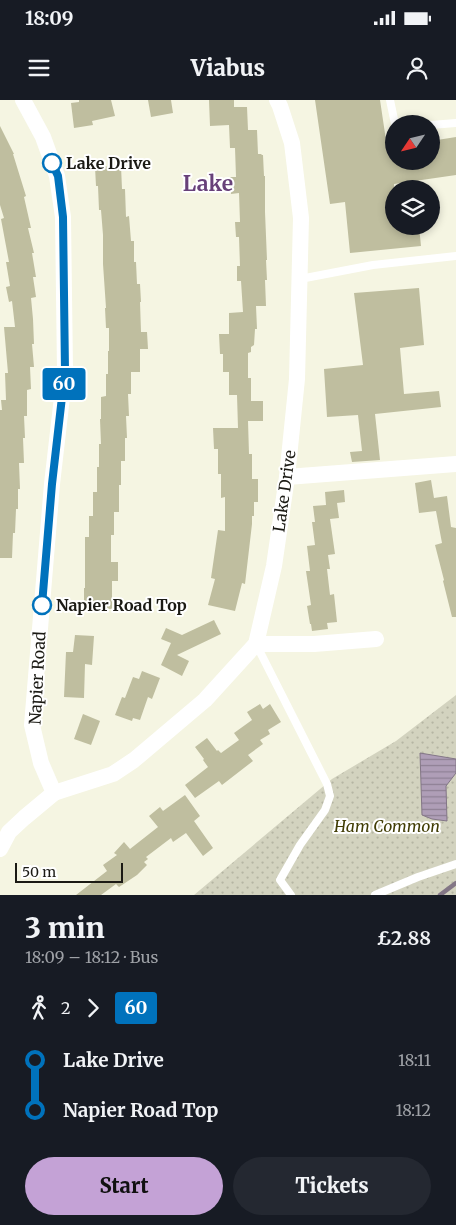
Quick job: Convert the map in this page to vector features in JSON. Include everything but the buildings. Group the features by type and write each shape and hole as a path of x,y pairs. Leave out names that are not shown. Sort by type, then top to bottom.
{"street":[{"name":"Napier Road","path":"23,100 42,137 58,176 63,217 65,371 52,484 32,725 41,763 54,793"},
{"name":"Lake Drive","path":"54,793 112,774 134,760 205,700 256,644 274,566 287,477 297,379 301,218 292,143 277,100"},
{"path":"287,477 456,464"},
{"path":"256,644 314,644 376,639"},
{"path":"0,850 9,832 54,793"}],"lane":[{"path":"390,100 393,115"},
{"path":"440,125 456,123"},
{"path":"300,279 373,266 456,256"},
{"path":"256,644 327,784 330,796 325,810 300,845 280,880 291,895"},
{"path":"375,895 456,864"}],"green space":[{"name":"Ham Common","path":"456,695 456,895 194,895 332,779 396,741"}],"shaded area":[{"path":"420,753 456,759 456,773 446,786 447,821 432,819 422,815"}],"waterway":[{"path":"440,895 456,883"}],"bus line":[{"name":"60","path":"42,605 52,484 65,371 63,217 58,176 52,163"}],"place":[{"name":"Lake Drive","path":"52,163"},
{"name":"Napier Road Top","path":"42,605"}],"district":[{"name":"Lake","path":"208,183"}]}
